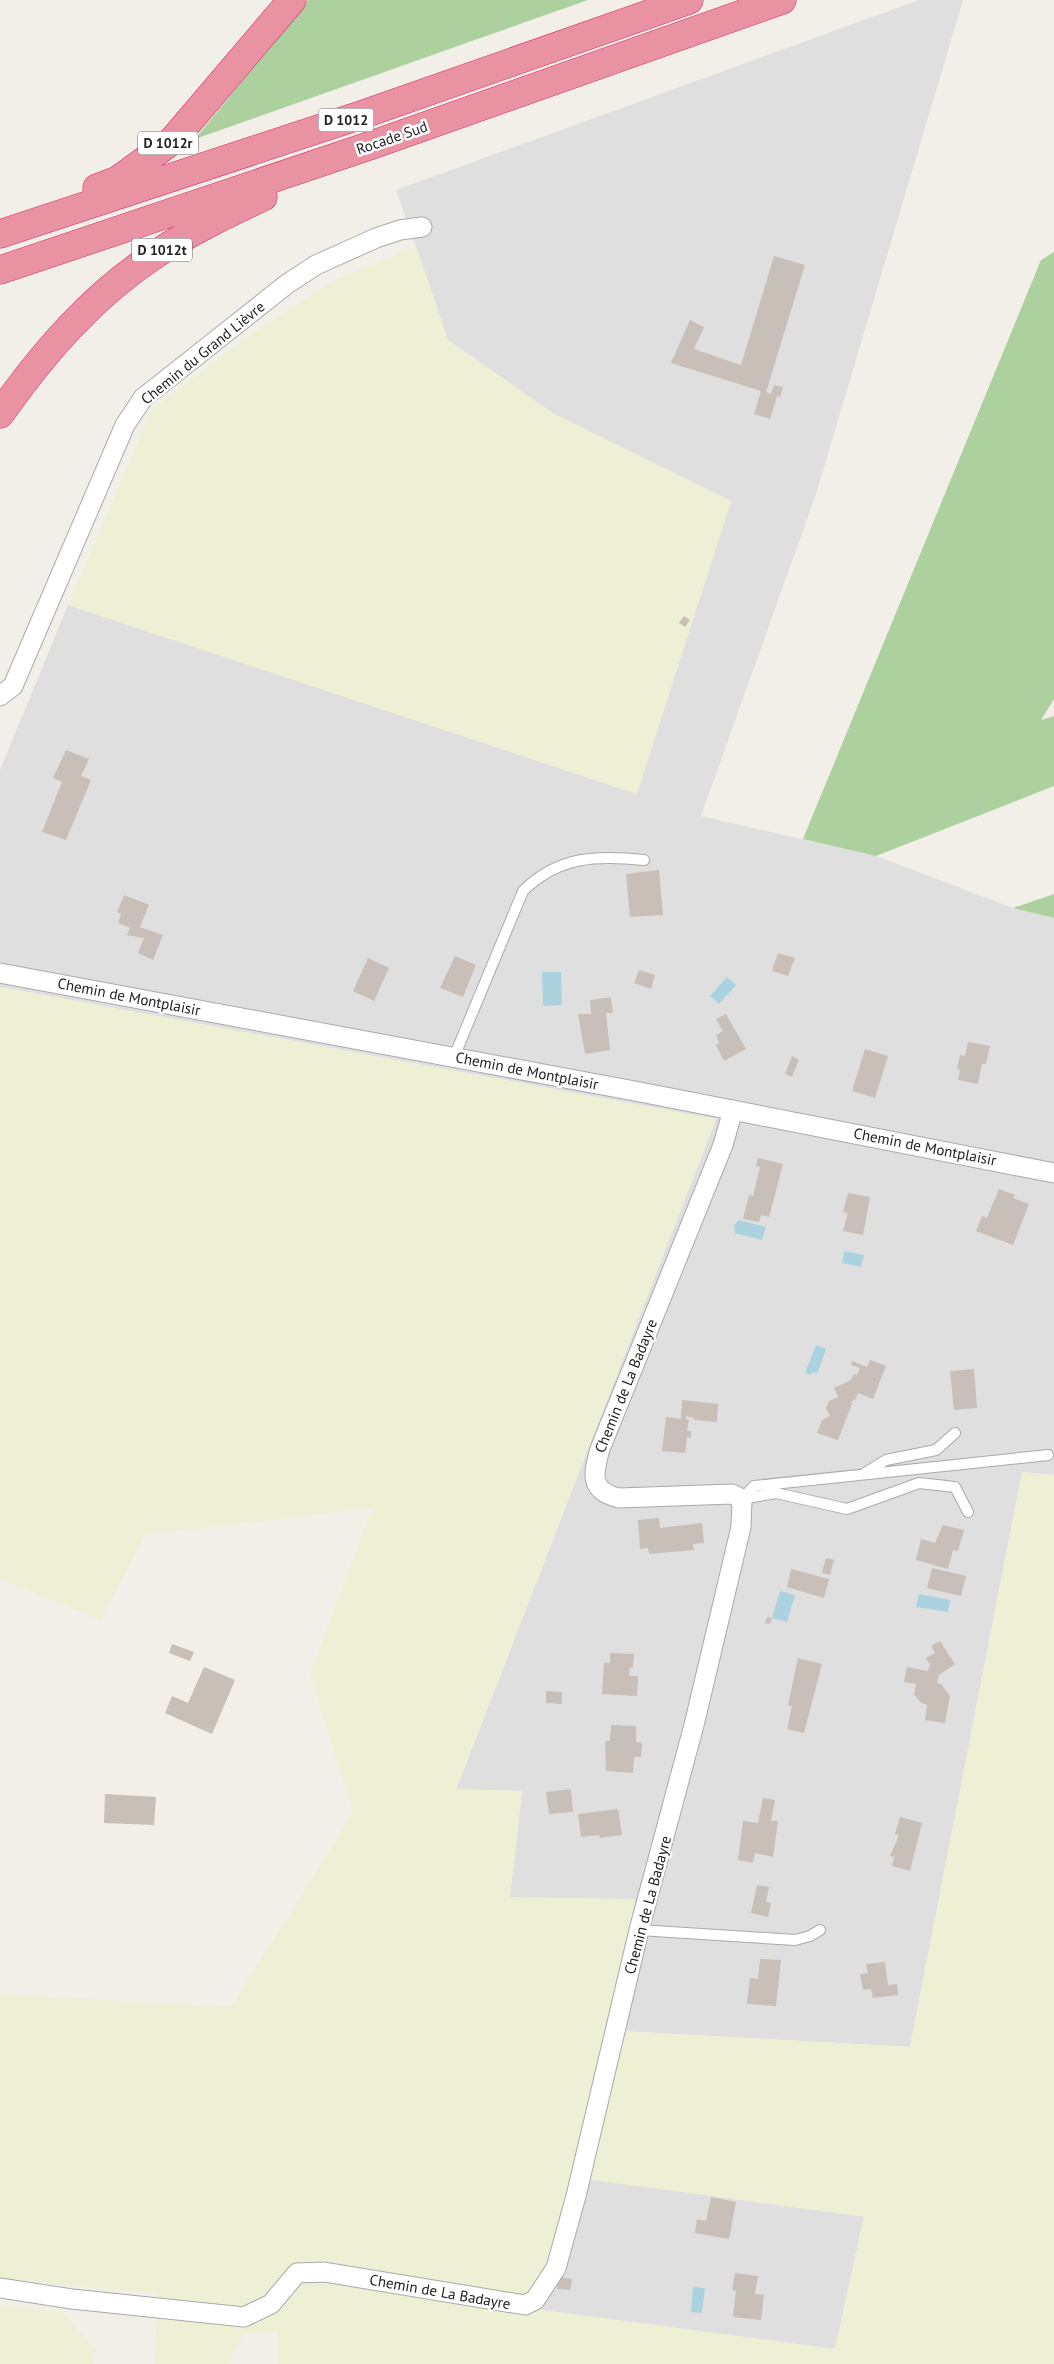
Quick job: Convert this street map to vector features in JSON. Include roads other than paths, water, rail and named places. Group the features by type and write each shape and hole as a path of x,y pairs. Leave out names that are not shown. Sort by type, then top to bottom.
{"highway":[{"name":"D 1012r","path":"0,232 118,180 173,140 292,0"},
{"name":"D 1012","path":"0,232 361,115 689,0"},
{"name":"Rocade Sud","path":"0,270 369,146 782,0"},
{"name":"D 1012t","path":"0,414 22,382 66,329 113,286 156,254 231,212 369,146"}],"street":[{"name":"Chemin du Grand Lièvre","path":"0,696 12,686 125,425 143,398 287,284 316,265 376,238 400,230 422,227"},
{"name":"Chemin de Montplaisir","path":"0,973 454,1057 1054,1173"},
{"name":"Chemin de La Badayre","path":"0,2288 72,2299 244,2317 271,2304 297,2273 324,2272 525,2305 536,2300 556,2268 578,2187 639,1930 670,1822 741,1527 742,1499 732,1494 619,1498 605,1495 596,1486 594,1469 600,1449 723,1145 733,1110"}],"lane":[{"path":"454,1057 523,891 536,879 556,866 574,860 623,858 644,860"},
{"path":"862,1474 886,1460 936,1450 955,1433"},
{"path":"742,1499 754,1486 1048,1455"},
{"path":"742,1499 776,1493 846,1509 919,1483 955,1487 968,1512"},
{"path":"639,1930 795,1940 810,1936 820,1930"}],"water":[{"path":"542,972 561,972 562,1005 543,1006"},
{"path":"727,977 736,985 719,1004 710,996"},
{"path":"739,1220 766,1227 762,1240 735,1233 734,1225"},
{"path":"844,1251 864,1255 861,1267 842,1263"},
{"path":"816,1345 826,1349 817,1374 813,1372 810,1375 805,1373"},
{"path":"780,1591 795,1595 787,1622 772,1618"},
{"path":"919,1594 950,1600 948,1612 916,1607"},
{"path":"693,2287 705,2288 702,2313 691,2312"}]}
